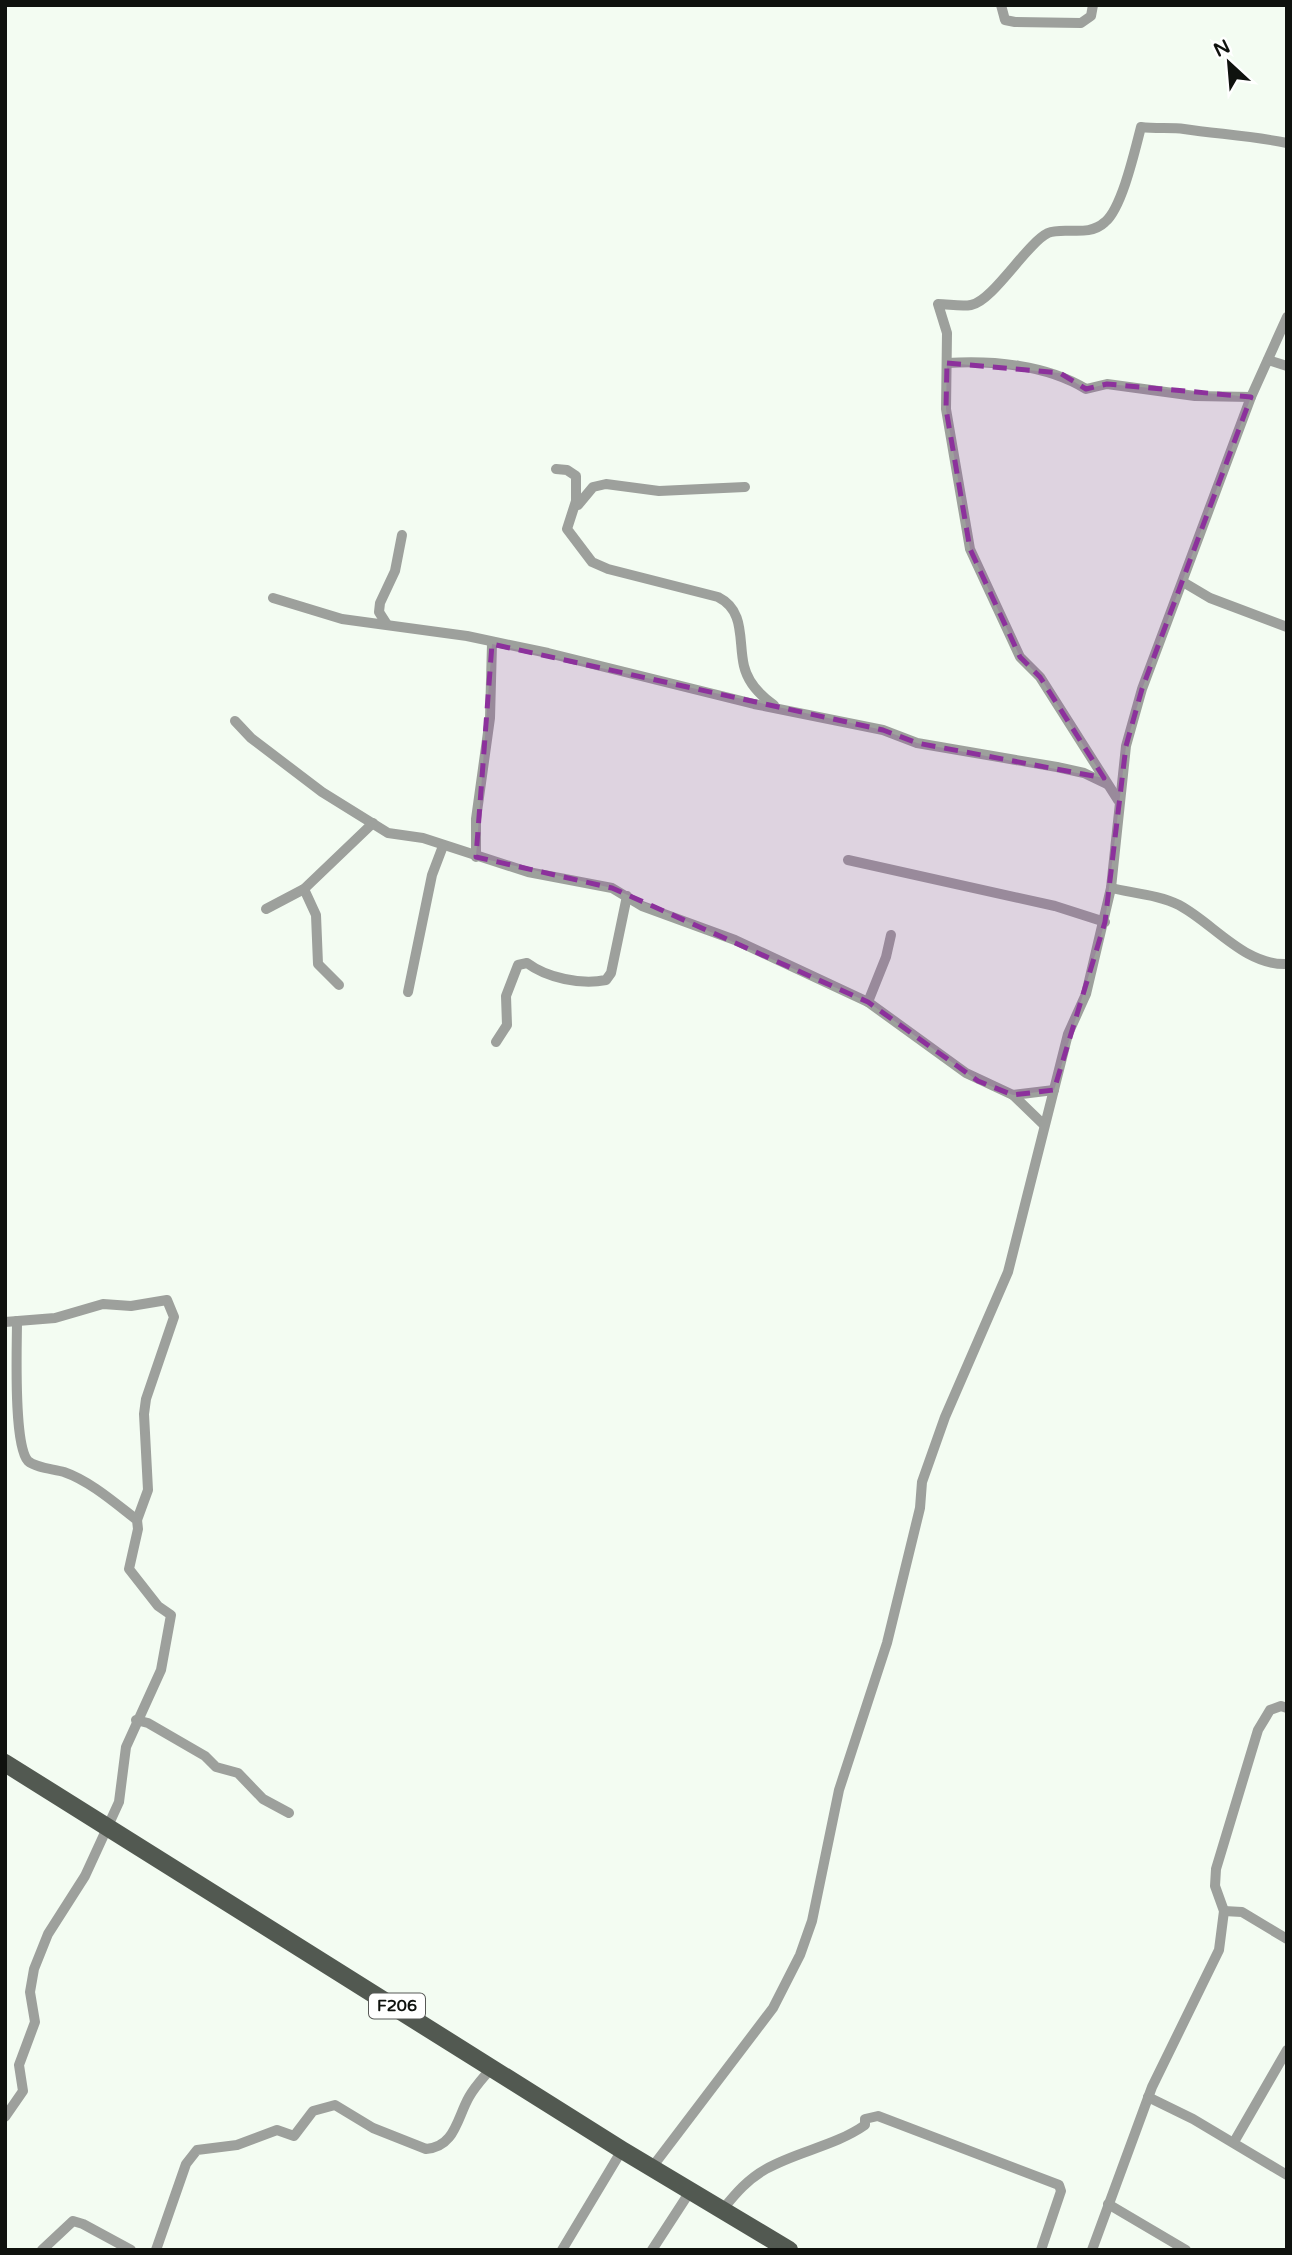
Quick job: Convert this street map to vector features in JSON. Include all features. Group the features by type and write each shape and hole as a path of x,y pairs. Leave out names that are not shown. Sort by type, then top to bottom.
{"main road":[{"name":"F206","path":"5,1763 493,2066 622,2150 653,2166 789,2250"}],"street":[{"path":"1001,5 1005,20 1082,23 1091,16 1093,5"},
{"path":"1118,800 1040,677 1020,657 1002,624 970,549 946,410 944,377 947,333 938,304 971,305 983,299 1016,268 1038,240 1052,231 1080,232 1105,223 1114,211 1141,127 1164,131 1181,128 1206,134 1287,143"},
{"path":"653,2166 773,2008 800,1955 827,1859 839,1790 887,1643 920,1508 922,1482 945,1417 1009,1272 1068,1034 1086,994 1111,888 1118,800 1126,746 1142,689 1251,397 1287,317"},
{"path":"1268,360 1287,366"},
{"path":"947,363 973,362 1060,373 1086,389 1107,384 1195,396 1251,397"},
{"path":"556,469 567,470 576,476 573,514"},
{"path":"745,487 659,491 606,484 593,487 573,514 567,529 592,562 622,574 729,602 740,626 744,668 762,696 777,707"},
{"path":"386,623 379,612 380,603 395,571 402,535"},
{"path":"1183,582 1210,598 1287,627"},
{"path":"273,598 342,619 467,636 492,644 548,653 883,730 917,743 1070,770 1107,784"},
{"path":"476,858 476,819 490,718 492,644"},
{"path":"235,721 251,738 313,785 388,833 423,838 476,858 569,882 612,888 642,906 747,946 869,1002 965,1073 1013,1095 1044,1125"},
{"path":"266,909 304,889 373,823"},
{"path":"408,992 432,875 443,846"},
{"path":"848,860 1055,906 1104,922"},
{"path":"1111,888 1177,904 1234,945 1255,956 1287,964"},
{"path":"304,889 316,915 318,964 339,985"},
{"path":"496,1042 507,1026 506,996 517,965 527,962 538,971 562,977 606,981 611,973 627,896"},
{"path":"869,1002 886,957 891,935"},
{"path":"1013,1095 1054,1090"},
{"path":"5,2117 23,2091 19,2065 34,2022 30,1992 34,1969 48,1934 85,1876 119,1802 126,1747 160,1670 171,1615 158,1606 128,1569 138,1529 137,1520 149,1481 144,1414 146,1399 174,1317 167,1300 131,1306 103,1304 55,1318 11,1322 21,1444 27,1460 33,1465 74,1475 137,1520"},
{"path":"1092,2250 1148,2097 1219,1950 1224,1911 1215,1886 1216,1869 1258,1730 1270,1710 1281,1706 1287,1709"},
{"path":"136,1720 148,1723 205,1756 216,1767 237,1773 263,1799 289,1813"},
{"path":"1224,1911 1242,1912 1287,1940"},
{"path":"1234,2142 1287,2050"},
{"path":"156,2250 186,2164 197,2150 237,2145 277,2130 294,2136 313,2111 335,2105 373,2128 426,2149 435,2148 444,2145 456,2127 469,2097 493,2066"},
{"path":"1148,2097 1234,2142 1287,2175"},
{"path":"723,2209 741,2186 767,2168 841,2139 865,2125 865,2119 878,2116 1059,2185 1060,2192 1041,2250"},
{"path":"562,2250 622,2150"},
{"path":"652,2250 691,2190"},
{"path":"1108,2204 1186,2250"},
{"path":"41,2250 73,2221 131,2250"}],"highlighted area":[{"path":"947,363 1060,373 1086,389 1107,384 1251,397 1142,689 1126,746 1105,922 1054,1090 1013,1095 978,1081 868,1002 612,888 476,857 492,644 883,730 917,743 1104,778 1040,677 1020,657 970,549 946,409"}]}
